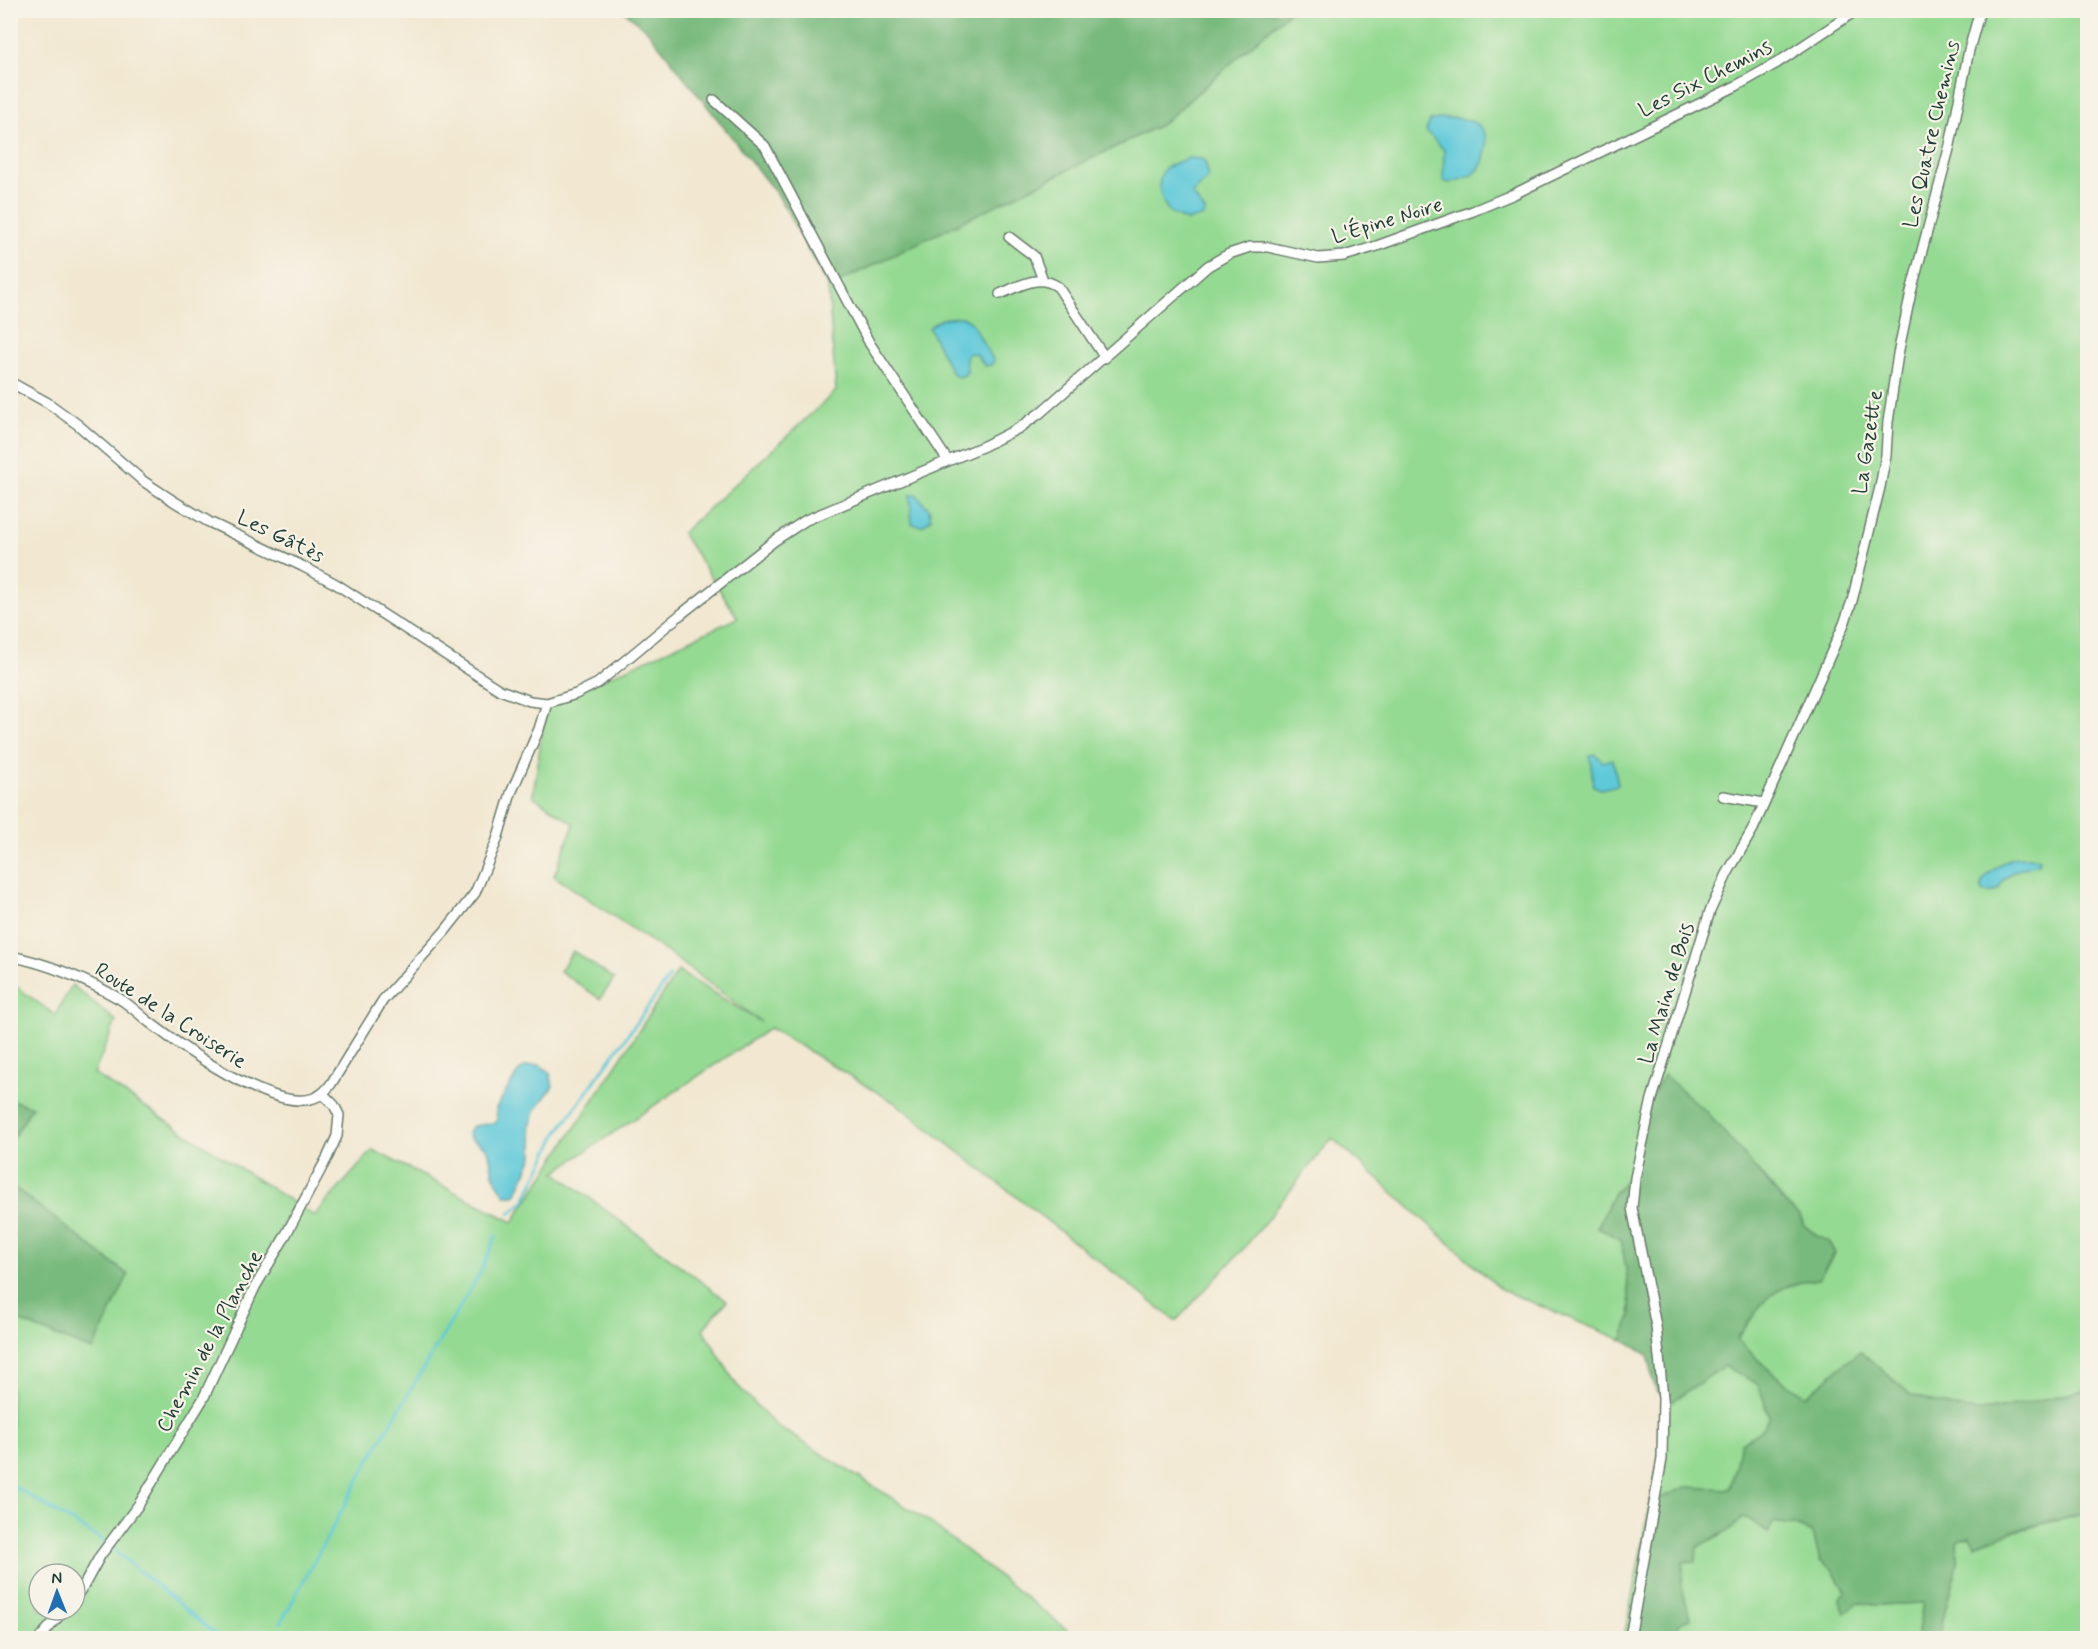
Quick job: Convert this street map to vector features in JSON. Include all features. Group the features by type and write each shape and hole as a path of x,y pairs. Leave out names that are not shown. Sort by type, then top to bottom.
{"street":[{"name":"Les Six Chemins","path":"1630,137 1756,75 1857,10"},
{"name":"Les Quatre Chemins","path":"1918,265 1950,145 1969,50 1980,10"},
{"path":"714,100 765,146 870,344 948,461"},
{"name":"L'Épine Noire","path":"547,703 576,694 597,683 708,592 774,541 806,520 948,461 1018,428 1040,413 1105,358 1208,266 1229,254 1250,247 1268,247 1318,258 1344,256 1436,226 1514,194 1630,137"},
{"path":"1009,237 1034,256 1043,280"},
{"name":"La Gazette","path":"1844,624 1852,601 1880,487 1898,354 1918,265"},
{"path":"1000,294 1029,281 1043,280 1058,288 1105,358"},
{"name":"Les Gâtès","path":"10,382 48,403 77,424 143,481 175,502 210,522 336,584 500,690 530,701 547,703"},
{"name":"La Main de Bois","path":"1630,1638 1662,1459 1663,1398 1656,1326 1632,1208 1635,1178 1652,1099 1710,911 1764,803 1844,624"},
{"path":"322,1094 331,1084 383,1000 476,893 497,840 511,793 539,729 547,703"},
{"path":"1723,796 1764,803"},
{"name":"Route de la Croiserie","path":"10,956 69,973 123,1001 194,1054 251,1087 284,1099 313,1099 322,1094"},
{"name":"Chemin de la Planche","path":"87,1580 114,1535 139,1504 203,1399 255,1287 328,1156 337,1136 339,1115 334,1104 322,1094"},
{"path":"40,1638 54,1622"}],"green space":[{"path":"624,11 1290,11 1162,124 828,287 779,197 647,30"},
{"path":"1290,11 2087,11 2087,1390 1997,1409 1979,1411 1960,1409 1911,1395 1860,1351 1806,1396 1787,1384 1737,1338 1762,1303 1774,1293 1788,1286 1818,1279 1835,1253 1828,1241 1817,1236 1804,1225 1800,1216 1788,1206 1707,1113 1631,1175 1614,1193 1597,1228 1621,1239 1631,1316 1622,1340 1502,1290 1332,1138 1245,1247 1176,1321 897,1104 770,1028 555,1172 727,1301 703,1329 736,1384 774,1424 927,1520 1071,1633 1066,1638 301,1638 282,1634 262,1638 11,1638 11,1318 92,1350 128,1275 11,1185 11,1141 32,1107 11,1100 10,982 55,1015 72,985 116,1021 94,1074 314,1216 373,1150 513,1222 678,971 761,1022 671,955 554,876 574,824 533,796 546,705 738,618 682,533 836,391 828,287 1162,124"},
{"path":"573,951 614,979 600,999 560,971"},
{"path":"1664,1075 1707,1113 1788,1206 1800,1216 1804,1225 1817,1236 1828,1241 1835,1253 1818,1279 1788,1286 1768,1298 1737,1338 1787,1384 1806,1396 1860,1351 1911,1395 1960,1409 1979,1411 1997,1409 2087,1390 2087,1513 2019,1529 1975,1545 1970,1537 1958,1540 1958,1565 1939,1638 1917,1638 1923,1603 1875,1605 1858,1602 1845,1613 1839,1598 1846,1591 1832,1569 1820,1561 1813,1533 1793,1525 1774,1522 1768,1533 1749,1519 1742,1517 1733,1528 1697,1547 1696,1561 1683,1562 1682,1588 1690,1618 1680,1623 1677,1630 1647,1638 1635,1638 1648,1551 1659,1499 1686,1487 1730,1489 1741,1443 1760,1431 1770,1417 1758,1384 1724,1366 1673,1401 1664,1397 1653,1382 1647,1354 1622,1340 1631,1316 1621,1239 1597,1228 1614,1193 1631,1175 1643,1114"},
{"path":"10,1100 32,1107 11,1141"},
{"path":"11,1185 128,1275 93,1350 11,1318"},
{"path":"1724,1366 1758,1384 1770,1418 1760,1431 1741,1443 1730,1489 1711,1490 1648,1551 1635,1638 1624,1638 1670,1400 1673,1401"},
{"path":"2087,1513 2087,1638 1939,1638 1958,1565 1958,1540 2004,1534"},
{"path":"1742,1517 1749,1519 1768,1533 1773,1522 1793,1525 1813,1533 1820,1561 1832,1569 1846,1591 1858,1602 1875,1605 1923,1603 1917,1638 1647,1638 1676,1630 1680,1623 1690,1618 1682,1588 1683,1562 1697,1547 1719,1537"}],"water":[{"path":"1443,118 1468,120 1475,123 1485,133 1487,141 1486,151 1478,170 1471,176 1450,183 1443,181 1444,150 1426,131 1430,121"},
{"path":"1189,158 1202,159 1206,164 1208,178 1192,194 1205,211 1204,216 1187,221 1166,208 1161,196 1160,183 1163,171 1167,167"},
{"path":"963,317 971,322 994,361 991,365 985,366 976,354 969,353 966,357 967,372 958,377 952,373 929,328 940,320"},
{"path":"916,494 929,509 931,519 922,526 912,524 910,495"},
{"path":"1595,754 1603,762 1613,759 1618,785 1601,789 1593,786 1590,755"},
{"path":"2012,858 2040,859 2039,864 2009,874 1999,889 1995,891 1983,891 1981,885 1983,881 1999,866"},
{"path":"540,1065 550,1073 553,1086 535,1111 530,1127 533,1156 516,1195 505,1195 494,1176 488,1152 470,1138 468,1132 473,1126 495,1123 496,1108 518,1072 526,1066"}],"waterway":[{"path":"510,1214 525,1200 558,1132 670,976"},
{"path":"281,1622 375,1450 480,1273 496,1236"},
{"path":"10,1484 102,1540 220,1638"}]}
